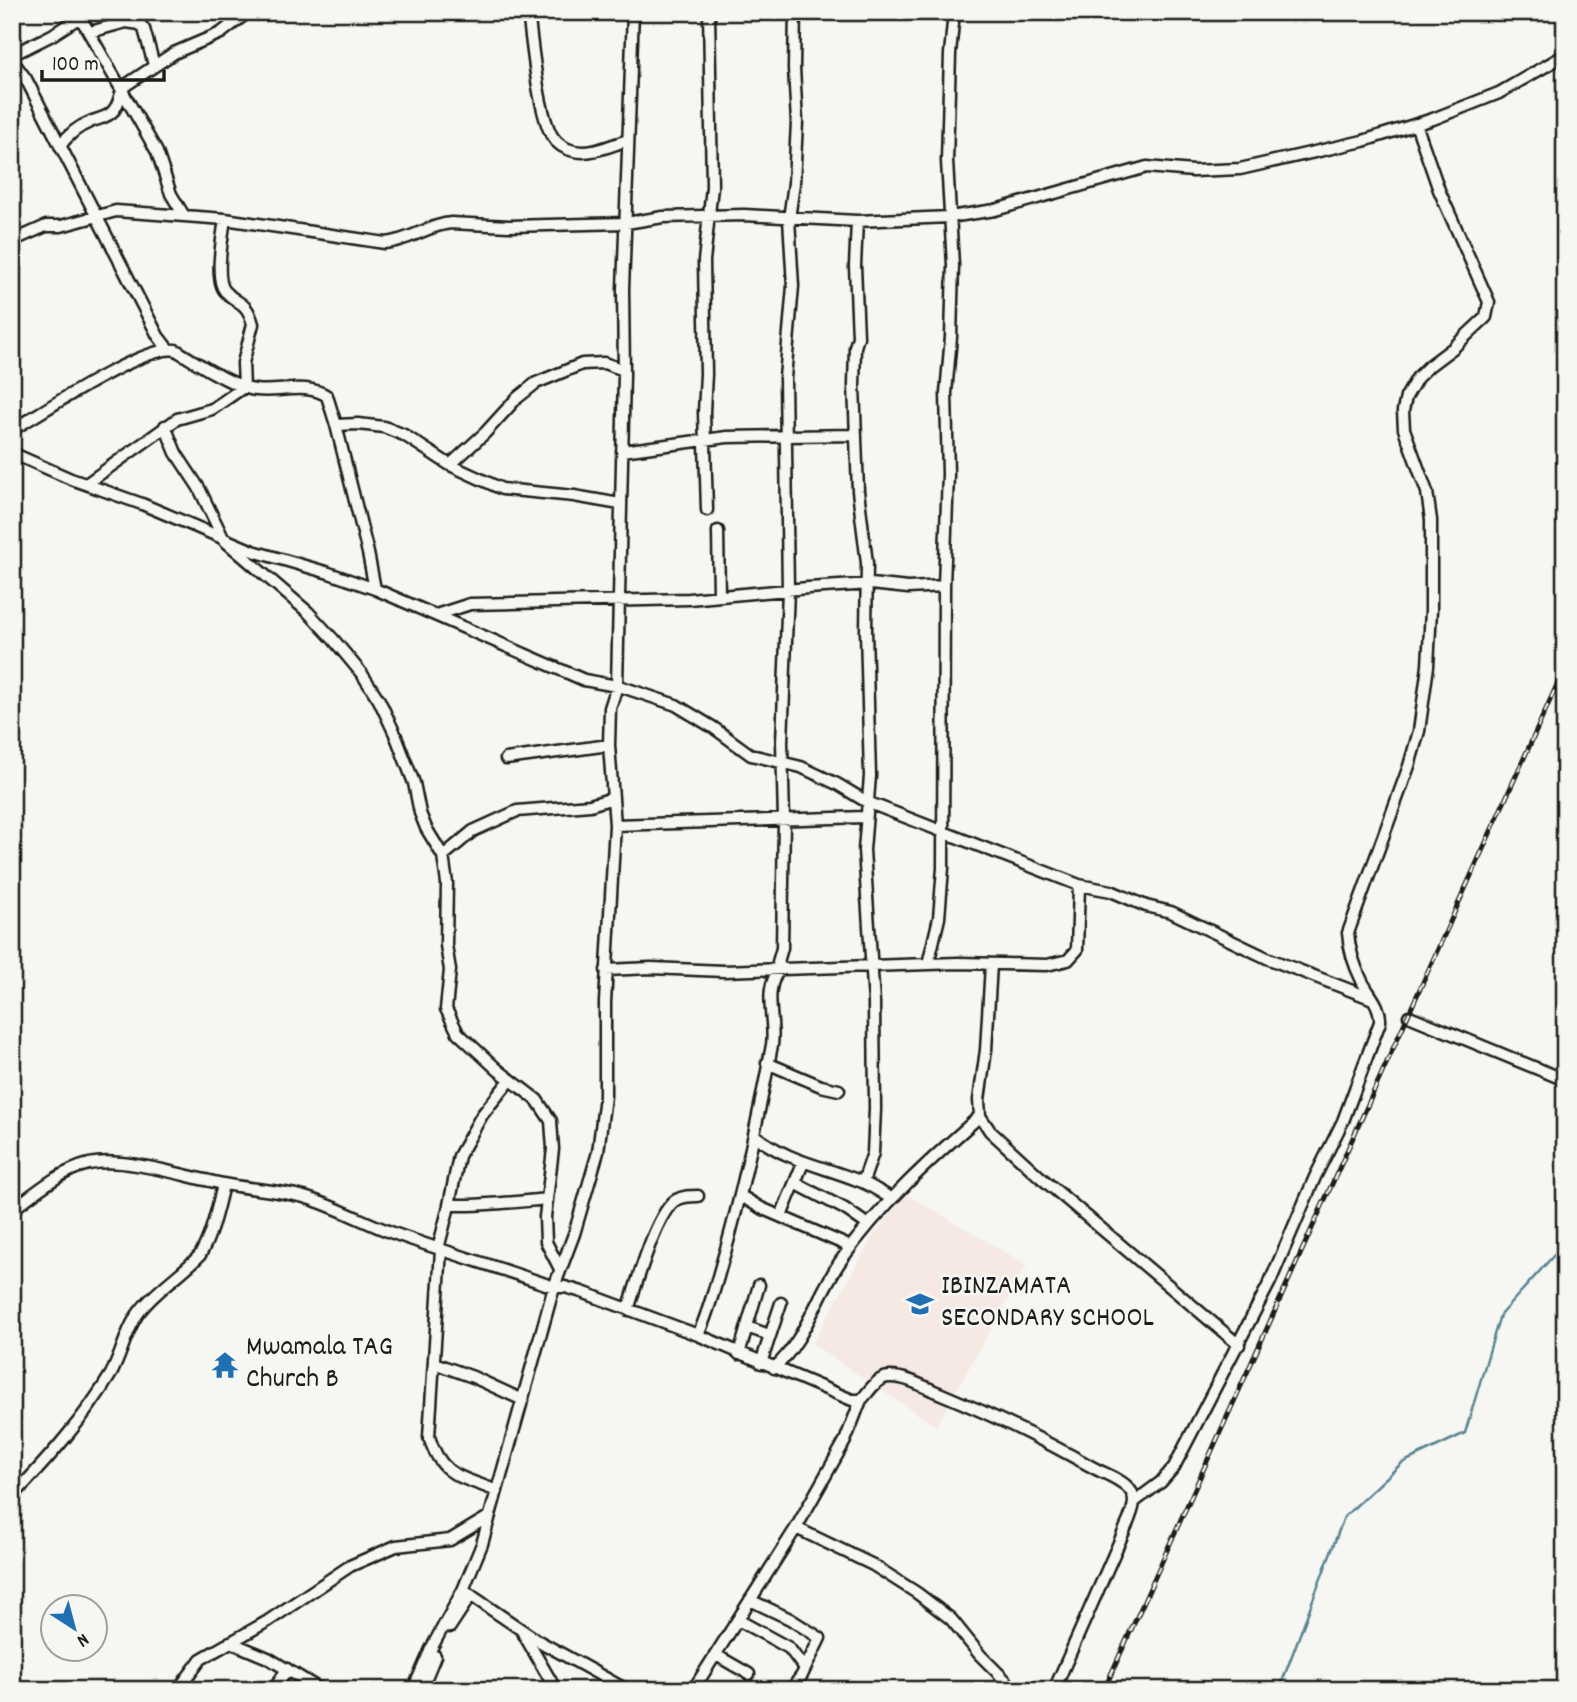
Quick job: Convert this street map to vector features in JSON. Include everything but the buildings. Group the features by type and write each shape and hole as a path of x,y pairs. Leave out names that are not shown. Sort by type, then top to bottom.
{"street":[{"path":"60,146 67,136 81,125 107,116 114,110 121,90 154,65 174,53 221,33 248,12"},
{"path":"528,12 536,71 552,137 564,148 575,152 589,152 628,140"},
{"path":"421,1690 443,1636 467,1593 554,1287 574,1234 598,1152 606,1096 606,970 615,825 609,745 610,708 617,686 624,370 623,289 633,12"},
{"path":"707,510 704,261 712,187 709,12"},
{"path":"781,968 778,962 782,947 788,590 785,378 788,370 793,286 789,219 797,122 795,12"},
{"path":"929,964 939,918 942,831 944,586 948,474 946,393 952,310 947,161 954,12"},
{"path":"168,349 158,335 26,79 12,58 77,19 83,22 157,152 171,194 183,214"},
{"path":"90,32 126,22 140,24 144,29 154,65"},
{"path":"12,241 46,226 61,226 116,211 183,214 386,243 405,240 447,223 509,226 626,223 663,217 744,215 857,221 950,217 995,210 1147,167 1193,171 1240,169 1363,141 1499,93 1565,55"},
{"path":"1134,1502 1161,1482 1174,1467 1238,1345 1270,1282 1347,1110 1380,1022 1380,1011 1361,979 1348,933 1409,766 1419,731 1428,666 1431,610 1431,520 1427,492 1404,429 1403,411 1406,397 1417,378 1478,325 1489,311 1486,292 1439,190 1416,124"},
{"path":"225,219 220,251 222,285 224,291 243,303 253,324 243,363 244,387"},
{"path":"857,221 855,266 858,337 855,347 854,385 858,491 867,563 865,585 870,776 864,850 874,1003 875,1141 870,1167 863,1182"},
{"path":"12,430 119,367 155,351 168,349 176,350 244,387 265,391 306,390 323,394 329,402 336,425 369,553 375,589"},
{"path":"450,465 485,433 516,399 536,383 582,364 604,363 624,370"},
{"path":"86,484 165,426 188,415 212,409 244,387"},
{"path":"336,425 384,427 413,440 450,465 502,489 620,503"},
{"path":"165,426 176,453 199,488 224,540 308,612 362,674 395,734 414,783 423,821 443,856 447,883 446,945 450,970 446,1009 458,1033 510,1080 537,1100 551,1121 553,1149 545,1217 546,1242 560,1269"},
{"path":"622,451 706,439 856,435"},
{"path":"12,453 253,551 318,569 375,589 553,667 598,684 617,686 676,705 751,755 783,765 801,767 867,802 1079,885 1111,891 1146,906 1171,912 1258,954 1373,999"},
{"path":"718,530 719,596"},
{"path":"436,615 470,604 619,601 865,585 944,586"},
{"path":"506,759 609,745"},
{"path":"443,856 473,831 517,811 590,805 613,798"},
{"path":"615,825 865,817"},
{"path":"606,970 651,968 724,971 929,964 1047,965 1068,960 1077,950 1079,885"},
{"path":"991,964 986,1051 979,1100 980,1116 990,1131 1010,1150 1238,1345"},
{"path":"698,1335 709,1309 741,1196 773,1038 770,1017 774,978 781,968"},
{"path":"1409,1016 1565,1080"},
{"path":"767,1063 821,1086 839,1090"},
{"path":"497,1491 447,1470 434,1452 429,1437 439,1249 459,1156 482,1115 510,1080"},
{"path":"774,1368 793,1346 828,1279 868,1225 891,1199 980,1116"},
{"path":"754,1135 770,1148 803,1163 863,1182 891,1199"},
{"path":"12,1210 58,1177 92,1163 159,1170 223,1185 287,1194 313,1200 439,1249 554,1287 582,1292 698,1335 852,1400 861,1400"},
{"path":"781,1216 803,1163"},
{"path":"796,1183 845,1209 868,1225"},
{"path":"12,1497 55,1450 110,1376 133,1321 143,1308 200,1255 216,1216 223,1185"},
{"path":"628,1310 647,1247 669,1208 678,1198 698,1196"},
{"path":"741,1196 851,1247"},
{"path":"449,1206 547,1199"},
{"path":"739,1354 759,1285"},
{"path":"761,1363 781,1303"},
{"path":"747,1327 769,1335"},
{"path":"434,1363 523,1400"},
{"path":"693,1690 796,1528 845,1441 861,1400 884,1377 893,1377 921,1386 1042,1440 1118,1481 1131,1491 1134,1502 1129,1521 1054,1690"},
{"path":"178,1690 200,1659 268,1621 367,1556 396,1546 450,1540 491,1515"},
{"path":"796,1528 873,1565 917,1593 950,1619 985,1661 1015,1690"},
{"path":"467,1593 520,1629 627,1690"},
{"path":"413,1690 431,1649 467,1593"},
{"path":"750,1600 790,1619 820,1638 791,1690"},
{"path":"738,1620 789,1648 805,1669"},
{"path":"520,1629 556,1690"},
{"path":"230,1642 259,1653 321,1690"},
{"path":"716,1656 750,1674"},
{"path":"274,1690 287,1669"}],"shaded area":[{"name":"IBINZAMATA SECONDARY SCHOOL","path":"906,1194 1027,1265 936,1426 812,1344 872,1238"}],"waterway":[{"path":"1279,1690 1344,1517 1402,1463 1465,1433 1500,1315 1565,1243"}],"railway":[{"path":"1104,1690 1565,667"}],"place":[{"name":"IBINZAMATA SECONDARY SCHOOL","path":"920,1304"},
{"name":"Mwamala TAG Church B","path":"225,1365"}]}
